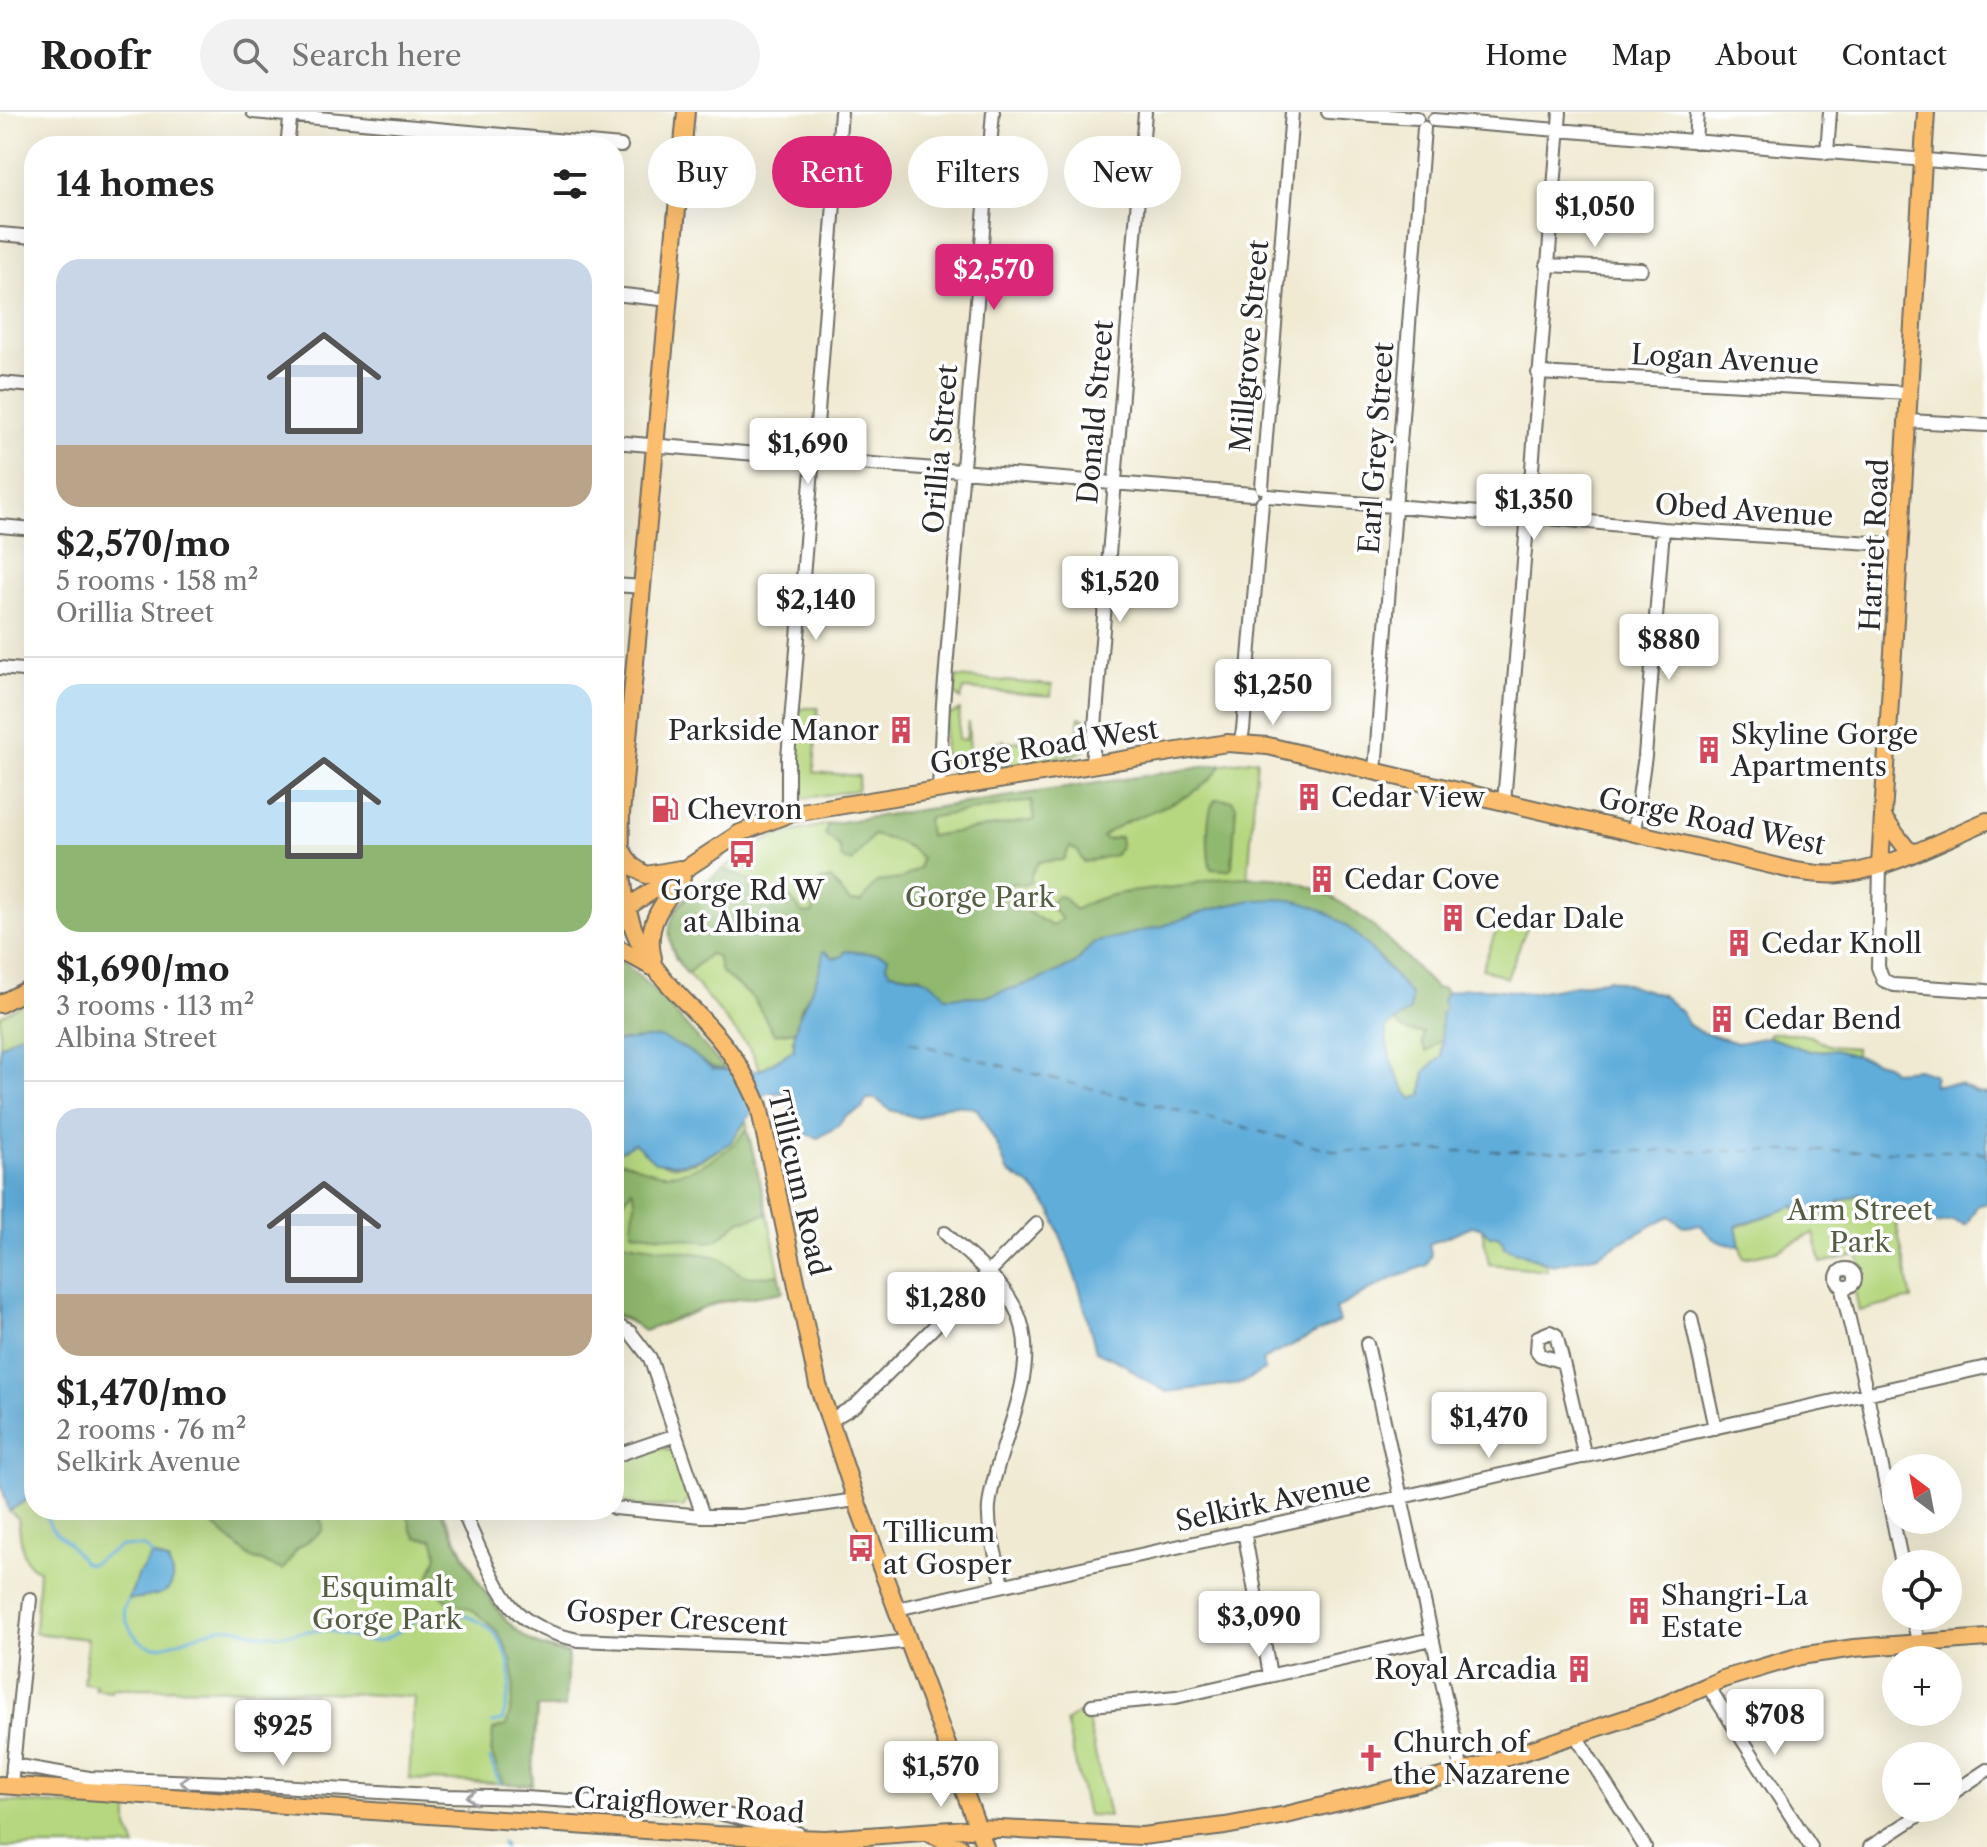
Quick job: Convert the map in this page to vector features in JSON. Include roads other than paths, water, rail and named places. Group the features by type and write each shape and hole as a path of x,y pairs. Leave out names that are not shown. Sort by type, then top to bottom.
{"main road":[{"name":"Tillicum Road","path":"624,709 643,587 686,112"},
{"name":"Harriet Road","path":"1880,865 1926,112"},
{"name":"Gorge Road West","path":"624,911 753,826 788,814 1204,746 1240,743 1268,746 1796,871 1821,874 1850,873 1880,865 1987,821"},
{"path":"1884,819 1907,849 1913,852"},
{"path":"624,854 631,865 646,875 690,867"},
{"path":"656,970 651,950 653,923 659,909 690,867"},
{"name":"Tillicum Road","path":"624,918 656,970 711,1029 736,1061 754,1094 763,1119 810,1353 829,1421 985,1847"},
{"path":"624,952 656,970"},
{"path":"0,1004 24,991"},
{"name":"Craigflower Road","path":"5,1785 716,1835 825,1839 979,1828 1124,1841 1255,1821 1462,1772 1655,1709 1708,1686 1800,1656 1854,1648 1987,1638"},
{"path":"905,1833 940,1836 960,1847"}],"street":[{"path":"253,112 518,136"},
{"path":"788,814 788,758 841,112"},
{"name":"Orillia Street","path":"939,789 937,777 993,112"},
{"name":"Donald Street","path":"1092,764 1145,112"},
{"name":"Millgrove Street","path":"1240,743 1292,112"},
{"path":"1328,112 1987,165"},
{"path":"1504,802 1560,112"},
{"path":"1695,142 1697,112"},
{"path":"1827,153 1830,112"},
{"path":"288,136 290,114"},
{"name":"Earl Grey Street","path":"1375,771 1425,118"},
{"path":"0,234 24,236"},
{"path":"1547,265 1641,269"},
{"path":"624,295 670,300"},
{"name":"Logan Avenue","path":"1538,373 1909,393"},
{"path":"0,383 24,385"},
{"path":"1907,421 1987,425"},
{"name":"Obed Avenue","path":"624,443 1396,508 1901,545"},
{"path":"0,526 24,528"},
{"path":"1634,831 1645,756 1663,529"},
{"path":"624,586 643,587"},
{"path":"0,668 24,670"},
{"name":"Harriet Road","path":"1880,865 1878,967 1883,980 1894,985 1987,991"},
{"path":"829,1421 856,1405 1037,1224"},
{"path":"945,1233 1013,1304 1021,1321 1026,1347 1023,1377 989,1509 1003,1584"},
{"path":"1844,1288 1899,1550"},
{"path":"1691,1318 1715,1428"},
{"path":"624,1329 630,1332 650,1358 703,1516"},
{"path":"1367,1344 1462,1772"},
{"path":"1563,1362 1585,1457"},
{"name":"Selkirk Avenue","path":"897,1609 1987,1367"},
{"path":"624,1453 676,1435"},
{"path":"624,1509 742,1516 856,1500"},
{"name":"Gosper Crescent","path":"467,1520 516,1611 550,1634 578,1640 827,1650 909,1641"},
{"path":"1244,1531 1270,1675"},
{"path":"5,1785 13,1765 30,1599"},
{"path":"1916,1630 1919,1644"},
{"path":"1092,1705 1176,1697 1432,1639"},
{"path":"1708,1686 1811,1847"},
{"path":"1576,1736 1645,1847"},
{"name":"Craigflower Road","path":"13,1765 89,1778 550,1800 711,1811 825,1839"},
{"path":"1962,1787 1987,1770"},
{"name":"Craigflower Road","path":"550,1800 550,1822"},
{"path":"1870,1847 1908,1822"}],"water":[{"path":"1252,900 1290,900 1327,913 1359,937 1411,996 1410,1011 1386,1027 1387,1046 1393,1065 1412,1099 1422,1095 1425,1071 1442,1056 1441,1014 1445,1009 1442,1000 1446,993 1464,988 1483,988 1530,993 1610,979 1662,995 1681,1012 1688,1024 1700,1032 1738,1043 1768,1037 1809,1051 1834,1050 1886,1064 1892,1071 1918,1069 1935,1075 1933,1085 1959,1084 1987,1094 1987,1203 1977,1206 1966,1225 1952,1221 1936,1224 1925,1219 1906,1222 1893,1208 1860,1194 1841,1201 1824,1213 1800,1217 1795,1206 1736,1226 1740,1246 1718,1241 1701,1225 1684,1227 1669,1216 1598,1255 1553,1265 1504,1247 1497,1236 1490,1236 1480,1227 1472,1226 1429,1244 1431,1254 1427,1265 1387,1281 1335,1309 1339,1322 1262,1360 1265,1370 1242,1383 1167,1392 1124,1364 1096,1351 1080,1290 1051,1210 1033,1188 1007,1171 977,1109 946,1106 918,1118 890,1110 876,1099 867,1099 862,1109 846,1116 838,1126 818,1138 797,1131 792,1122 787,1093 766,1093 730,1143 699,1160 676,1164 655,1162 634,1143 624,1149 624,1041 659,1037 684,1048 713,1069 760,1070 794,1050 797,1024 817,976 823,951 833,958 843,956 845,951 880,954 888,957 886,965 890,972 928,981 946,997 987,996 1034,982 1075,964 1093,943 1163,926 1208,910"},
{"path":"24,1032 24,1501 9,1511 0,1481 0,1046"},
{"path":"152,1555 168,1562 172,1574 169,1589 128,1600 139,1574"}],"waterway":[{"path":"48,1520 52,1529 84,1563 90,1564 121,1546 145,1547 152,1555"},
{"path":"128,1600 123,1609 129,1626 135,1636 151,1646 167,1645 213,1629 228,1628 269,1635 324,1630 365,1641 378,1641 421,1618 437,1614 467,1616 492,1631 507,1657 510,1673 507,1703 502,1721 492,1723"},
{"path":"490,1759 500,1784"},
{"path":"502,1842 504,1847"}],"place":[{"name":"Parkside Manor","path":"901,730"},
{"name":"Skyline Gorge Apartments","path":"1709,750"},
{"name":"Cedar View","path":"1309,797"},
{"name":"Chevron","path":"665,809"},
{"name":"Gorge Rd W at Albina","path":"742,854"},
{"name":"Cedar Cove","path":"1322,879"},
{"name":"Cedar Dale","path":"1453,918"},
{"name":"Cedar Knoll","path":"1739,943"},
{"name":"Cedar Bend","path":"1722,1019"},
{"name":"Tillicum at Gosper","path":"861,1548"},
{"name":"Shangri-La Estate","path":"1639,1611"},
{"name":"Royal Arcadia","path":"1579,1669"},
{"name":"Church of the Nazarene","path":"1371,1758"}],"park label":[{"name":"Gorge Park","path":"980,897"},
{"name":"Arm Street Park","path":"1860,1226"},
{"name":"Esquimalt Gorge Park","path":"387,1603"}]}
